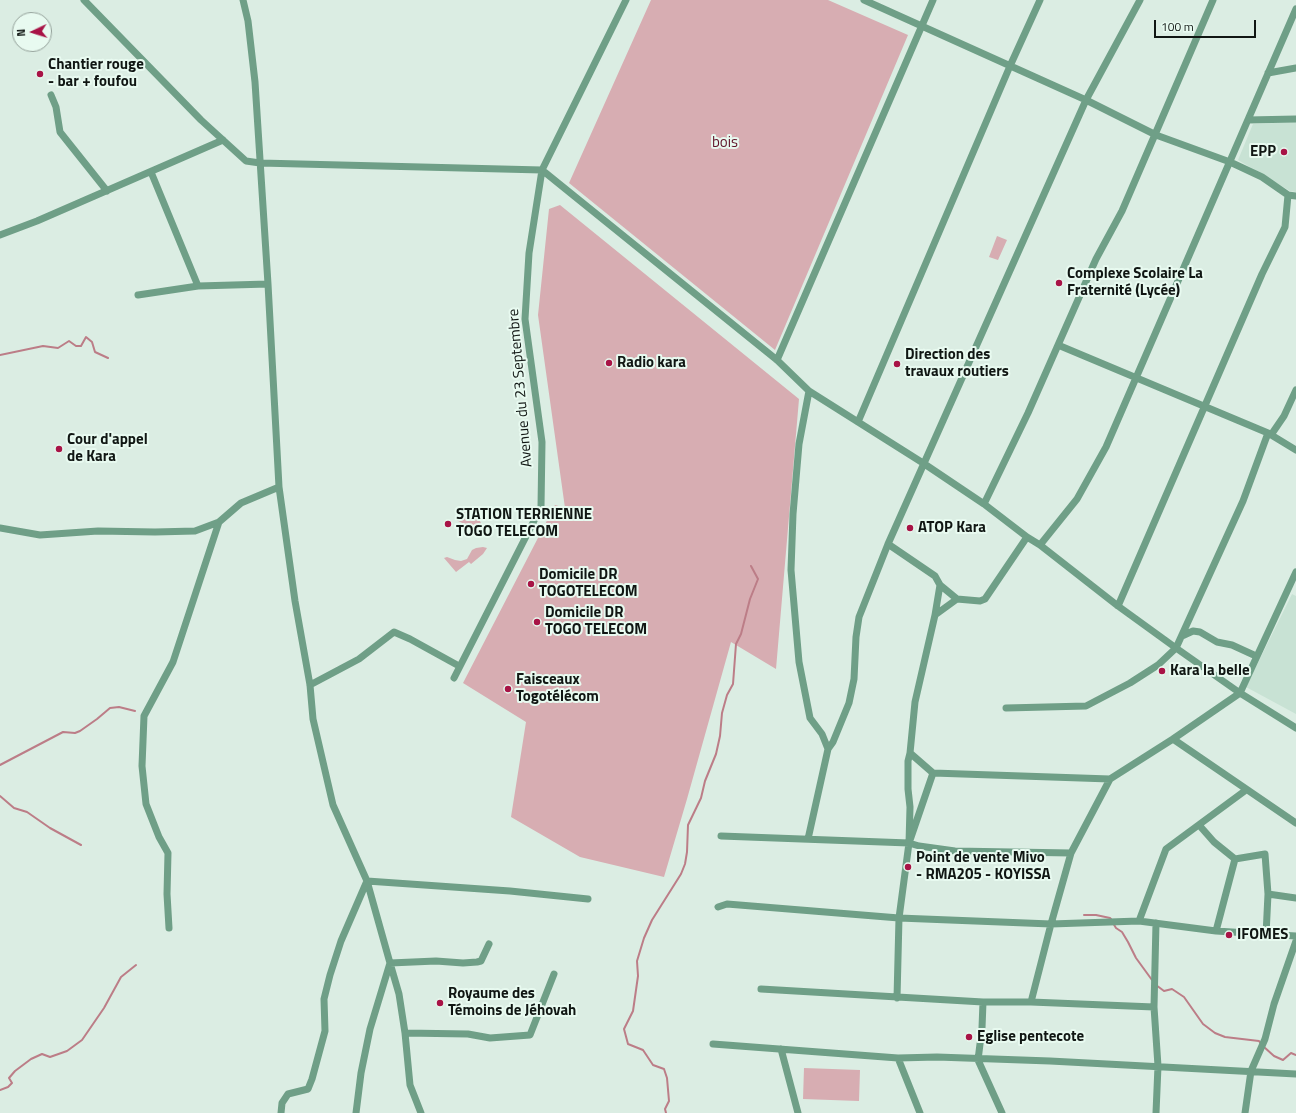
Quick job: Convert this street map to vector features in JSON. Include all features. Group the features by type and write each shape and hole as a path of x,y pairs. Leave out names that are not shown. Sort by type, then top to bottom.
{"street":[{"path":"84,0 201,120 246,162 542,170 777,360 809,391 923,463 984,504 1176,648 1240,693 1296,728"},
{"path":"243,0 248,20 256,82 279,487 295,601 310,685 313,719 333,805 367,881 399,994 405,1032 410,1085 421,1113"},
{"name":"Avenue du 23 Septembre","path":"454,678 541,507 542,442 525,320 529,253 542,170 626,0"},
{"path":"864,0 1086,100 1156,135 1230,162 1262,177 1292,196 1285,227 1262,274 1118,606"},
{"path":"777,360 933,0"},
{"path":"858,422 1010,66 1040,0"},
{"path":"808,839 828,749 833,742 850,703 854,679 856,637 859,617 888,544 923,463 1086,100 1140,0"},
{"path":"984,504 1028,413 1096,259 1122,210 1156,135 1213,0"},
{"path":"1040,545 1077,499 1106,447 1296,9"},
{"path":"1268,73 1296,68"},
{"path":"51,95 56,107 60,132 107,191"},
{"path":"1248,120 1296,119"},
{"path":"0,236 37,222 223,140"},
{"path":"151,172 198,286"},
{"path":"138,295 198,286 268,284"},
{"path":"1058,345 1270,434 1296,450"},
{"path":"1006,708 1086,706 1130,683 1158,665 1176,648 1243,501 1270,434 1284,416 1296,390"},
{"path":"809,391 799,444 792,514 791,570 799,662 810,718 822,734 828,749"},
{"path":"0,528 40,535 98,531 195,531 219,522 241,503 279,487"},
{"path":"169,928 167,894 168,853 159,836 146,804 142,766 144,716 173,662 219,522"},
{"path":"935,614 957,600 980,601 985,599 1027,537"},
{"path":"888,544 935,576 940,585 957,600"},
{"path":"1031,1002 1071,853 1110,779 1240,693 1296,572"},
{"path":"897,998 899,918 909,843 910,806 908,789 908,761 915,702 940,585"},
{"path":"1182,636 1193,631 1200,632 1217,642 1232,645 1256,656"},
{"path":"310,685 359,659 394,632 410,639 459,666"},
{"path":"1174,738 1246,790 1296,822"},
{"path":"910,753 933,774 1110,779"},
{"path":"909,843 933,774"},
{"path":"1139,922 1166,849 1246,790"},
{"path":"1199,825 1214,842 1236,859 1266,854 1268,894 1266,935"},
{"path":"721,836 909,843 919,846 955,851 1071,853"},
{"path":"1216,930 1236,859"},
{"path":"367,881 510,891 588,899"},
{"path":"281,1113 282,1103 288,1094 308,1089 312,1079 325,1031 324,999 330,975 341,941 367,881"},
{"path":"1268,894 1296,898"},
{"path":"718,907 727,904 899,918 1051,924 1156,922 1216,930 1266,935 1296,936"},
{"path":"1156,922 1154,1007 1158,1066 1156,1113"},
{"path":"1245,1113 1251,1071 1265,1039 1274,1004 1296,941"},
{"path":"390,964 436,961 463,963 477,962 481,960 488,944"},
{"path":"356,1113 361,1073 370,1029 390,964"},
{"path":"405,1032 468,1034 490,1038 530,1035 554,974"},
{"path":"761,989 982,1002 1031,1002 1154,1007"},
{"path":"982,1002 982,1028 978,1060 1002,1113"},
{"path":"713,1044 898,1058 937,1057 978,1060 1158,1066 1296,1074"},
{"path":"782,1049 798,1113"},
{"path":"898,1058 920,1113"}],"shaded area":[{"name":"EPP","path":"1296,122 1296,192 1290,191 1238,160 1253,124"},
{"path":"1292,594 1296,596 1296,714 1246,687"}],"green space":[{"name":"bois","path":"651,0 828,0 908,35 775,350 569,183"},
{"path":"560,205 799,399 776,669 731,642 664,877 580,857 511,817 526,722 463,683 555,505 565,508 538,315 549,209"},
{"path":"997,236 1007,240 998,260 989,257"},
{"path":"461,507 477,514 486,535 480,537 481,532 456,520"},
{"path":"483,547 487,548 483,554 471,564 469,562 456,572 444,558 447,557 461,561 467,559 472,550"},
{"path":"804,1068 860,1070 859,1101 803,1099"}],"waterway":[{"path":"0,355 43,346 58,348 69,341 76,346 81,346 86,337 92,342 95,352 108,358"},
{"path":"666,1113 665,1109 669,1101 667,1078 664,1069 653,1065 643,1050 628,1044 624,1029 633,1011 638,976 637,961 644,938 652,920 681,874 685,864 688,825 701,798 705,781 716,754 720,736 722,713 727,695 733,684 736,644 741,634 750,599 758,579 751,566"},
{"path":"0,765 63,732 75,733 80,731 110,708 119,707 135,711"},
{"path":"0,796 14,808 27,812 50,828 81,845"},
{"path":"1084,915 1096,915 1111,919"},
{"path":"1113,923 1116,928 1122,932 1136,958 1152,980"},
{"path":"0,1090 8,1087 12,1083 9,1078 15,1071 31,1059 42,1054 50,1057 67,1051 82,1040 104,1008 121,977 136,965"},
{"path":"1156,985 1164,991 1172,989 1184,997 1203,1024 1215,1033 1225,1037 1259,1041 1261,1044"},
{"path":"1264,1047 1274,1056 1283,1060 1291,1053 1296,1055"}],"place":[{"name":"Chantier rouge - bar + foufou","path":"40,74"},
{"name":"EPP","path":"1284,152"},
{"name":"Complexe Scolaire La Fraternité (Lycée)","path":"1059,283"},
{"name":"Radio kara","path":"609,363"},
{"name":"Direction des travaux routiers","path":"897,364"},
{"name":"Cour d'appel de Kara","path":"59,449"},
{"name":"STATION TERRIENNE TOGO TELECOM","path":"448,524"},
{"name":"ATOP Kara","path":"910,528"},
{"name":"Domicile DR TOGOTELECOM","path":"531,584"},
{"name":"Domicile DR TOGO TELECOM","path":"537,622"},
{"name":"Kara la belle","path":"1162,671"},
{"name":"Faisceaux Togotélécom","path":"508,689"},
{"name":"Point de vente Mivo - RMA205 - KOYISSA","path":"908,867"},
{"name":"IFOMES","path":"1229,935"},
{"name":"Royaume des Témoins de Jéhovah","path":"440,1003"},
{"name":"Eglise pentecote","path":"969,1037"}]}
